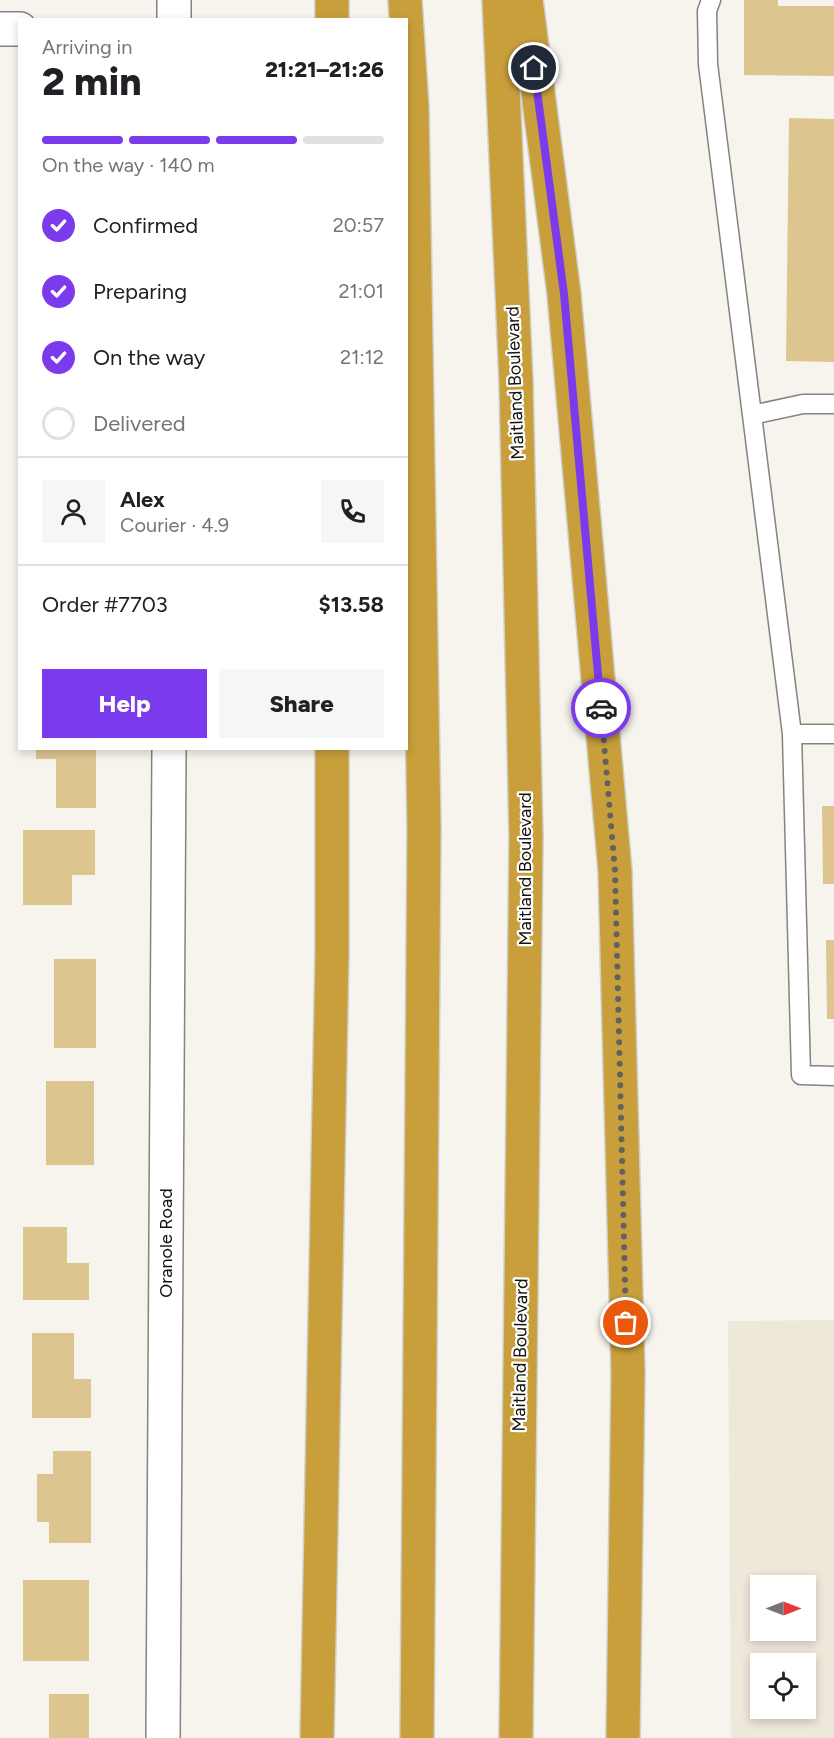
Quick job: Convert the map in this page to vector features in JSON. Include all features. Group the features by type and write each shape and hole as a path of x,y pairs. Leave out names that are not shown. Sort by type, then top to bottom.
{"highway":[{"path":"332,0 332,18"},
{"path":"405,0 406,18"},
{"name":"Maitland Boulevard","path":"499,0 516,381 526,837 516,1738"},
{"path":"526,0 564,294 615,871 628,1373 623,1738"},
{"path":"408,46 412,107 424,827 417,1738"},
{"path":"317,1738 332,965 332,750"}],"street":[{"path":"174,0 174,18"},
{"path":"0,29 18,29"},
{"name":"Oranole Road","path":"163,1738 169,750"}],"lane":[{"path":"711,0 707,11 708,64 792,734 801,1075 834,1076"},
{"path":"752,415 803,404 834,404"},
{"path":"792,734 834,734"}],"shaded area":[{"path":"834,1320 834,1738 731,1738 728,1321"}],"building":[{"path":"744,0 778,0 778,6 834,6 834,76 744,75"},
{"path":"789,118 834,119 834,362 786,361"},
{"path":"36,750 96,750 96,808 56,808 56,759 36,759"},
{"path":"822,806 834,806 834,884 823,884"},
{"path":"23,830 95,830 95,875 72,875 72,905 23,905"},
{"path":"826,940 834,940 834,1019 827,1019"},
{"path":"54,959 96,959 96,1048 54,1048"},
{"path":"46,1081 94,1081 94,1165 46,1165"},
{"path":"23,1227 67,1227 67,1263 89,1263 89,1300 23,1300"},
{"path":"32,1333 74,1333 74,1379 91,1379 91,1418 32,1418"},
{"path":"53,1451 91,1451 91,1543 49,1543 49,1522 37,1522 37,1474 53,1474"},
{"path":"23,1580 89,1580 89,1661 23,1661"},
{"path":"49,1694 89,1694 89,1738 49,1738"}],"way so far":[{"path":"601,708 615,871 626,1323"}],"route":[{"path":"534,68 564,294 601,708"}]}
